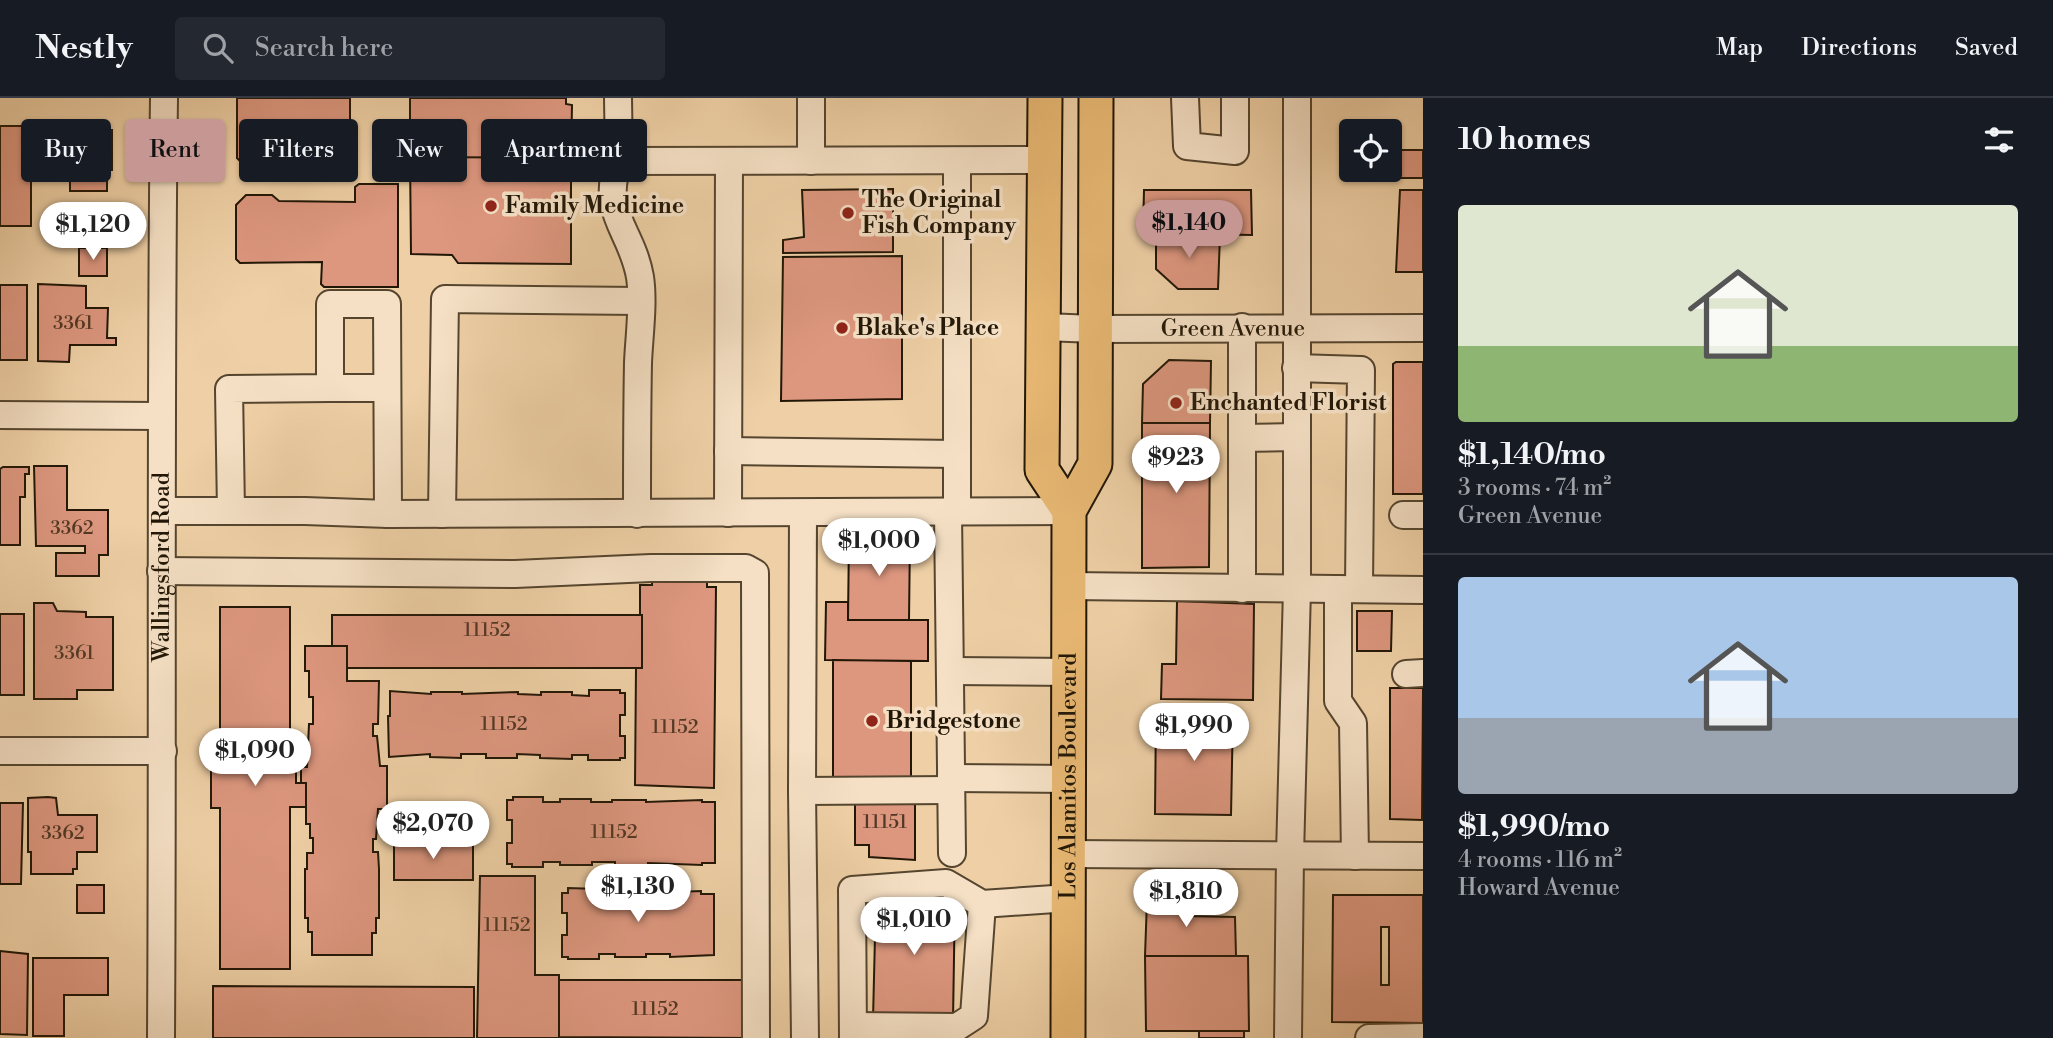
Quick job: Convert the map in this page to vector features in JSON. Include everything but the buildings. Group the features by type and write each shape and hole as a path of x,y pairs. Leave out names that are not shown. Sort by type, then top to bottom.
{"main road":[{"path":"1045,98 1042,470 1069,511 1096,464 1096,98"},
{"name":"Los Alamitos Boulevard","path":"1068,1038 1071,672 1069,511"}],"street":[{"name":"Wallingsford Road","path":"161,1038 163,751 160,416 164,98"},
{"path":"618,98 618,119"},
{"path":"811,98 811,161"},
{"path":"1185,98 1187,146 1235,151 1235,106"},
{"path":"1288,1038 1297,589 1297,98"},
{"path":"647,161 1044,160"},
{"path":"728,513 729,161"},
{"path":"952,853 950,671 953,512 957,454 957,162"},
{"path":"612,182 612,201 618,220 630,241 640,279 637,514"},
{"path":"442,514 445,299 640,301"},
{"path":"330,388 330,304 387,304 388,514"},
{"name":"Green Avenue","path":"1044,327 1423,328"},
{"path":"1242,327 1242,589"},
{"path":"1296,369 1361,370 1349,589 1338,701 1353,723 1355,856"},
{"path":"231,510 229,389 387,388"},
{"path":"0,415 160,416"},
{"path":"1242,438 1296,437"},
{"path":"728,451 957,454"},
{"path":"162,510 388,514 1069,511"},
{"path":"803,513 802,791 806,1038"},
{"path":"161,570 515,574 651,568 746,568 755,573 756,1038"},
{"path":"1070,586 1423,590"},
{"path":"950,671 1071,672"},
{"path":"0,751 163,751"},
{"path":"802,791 1070,779"},
{"path":"1069,854 1423,856"},
{"path":"982,904 974,1016 957,1027 853,1032 852,890 946,883 982,904 1069,898"},
{"path":"1369,1038 1423,1037"}],"place":[{"name":"Family Medicine","path":"491,206"},
{"name":"The Original Fish Company","path":"848,213"},
{"name":"Blake's Place","path":"842,328"},
{"name":"Enchanted Florist","path":"1176,403"},
{"name":"Bridgestone","path":"872,721"}]}
